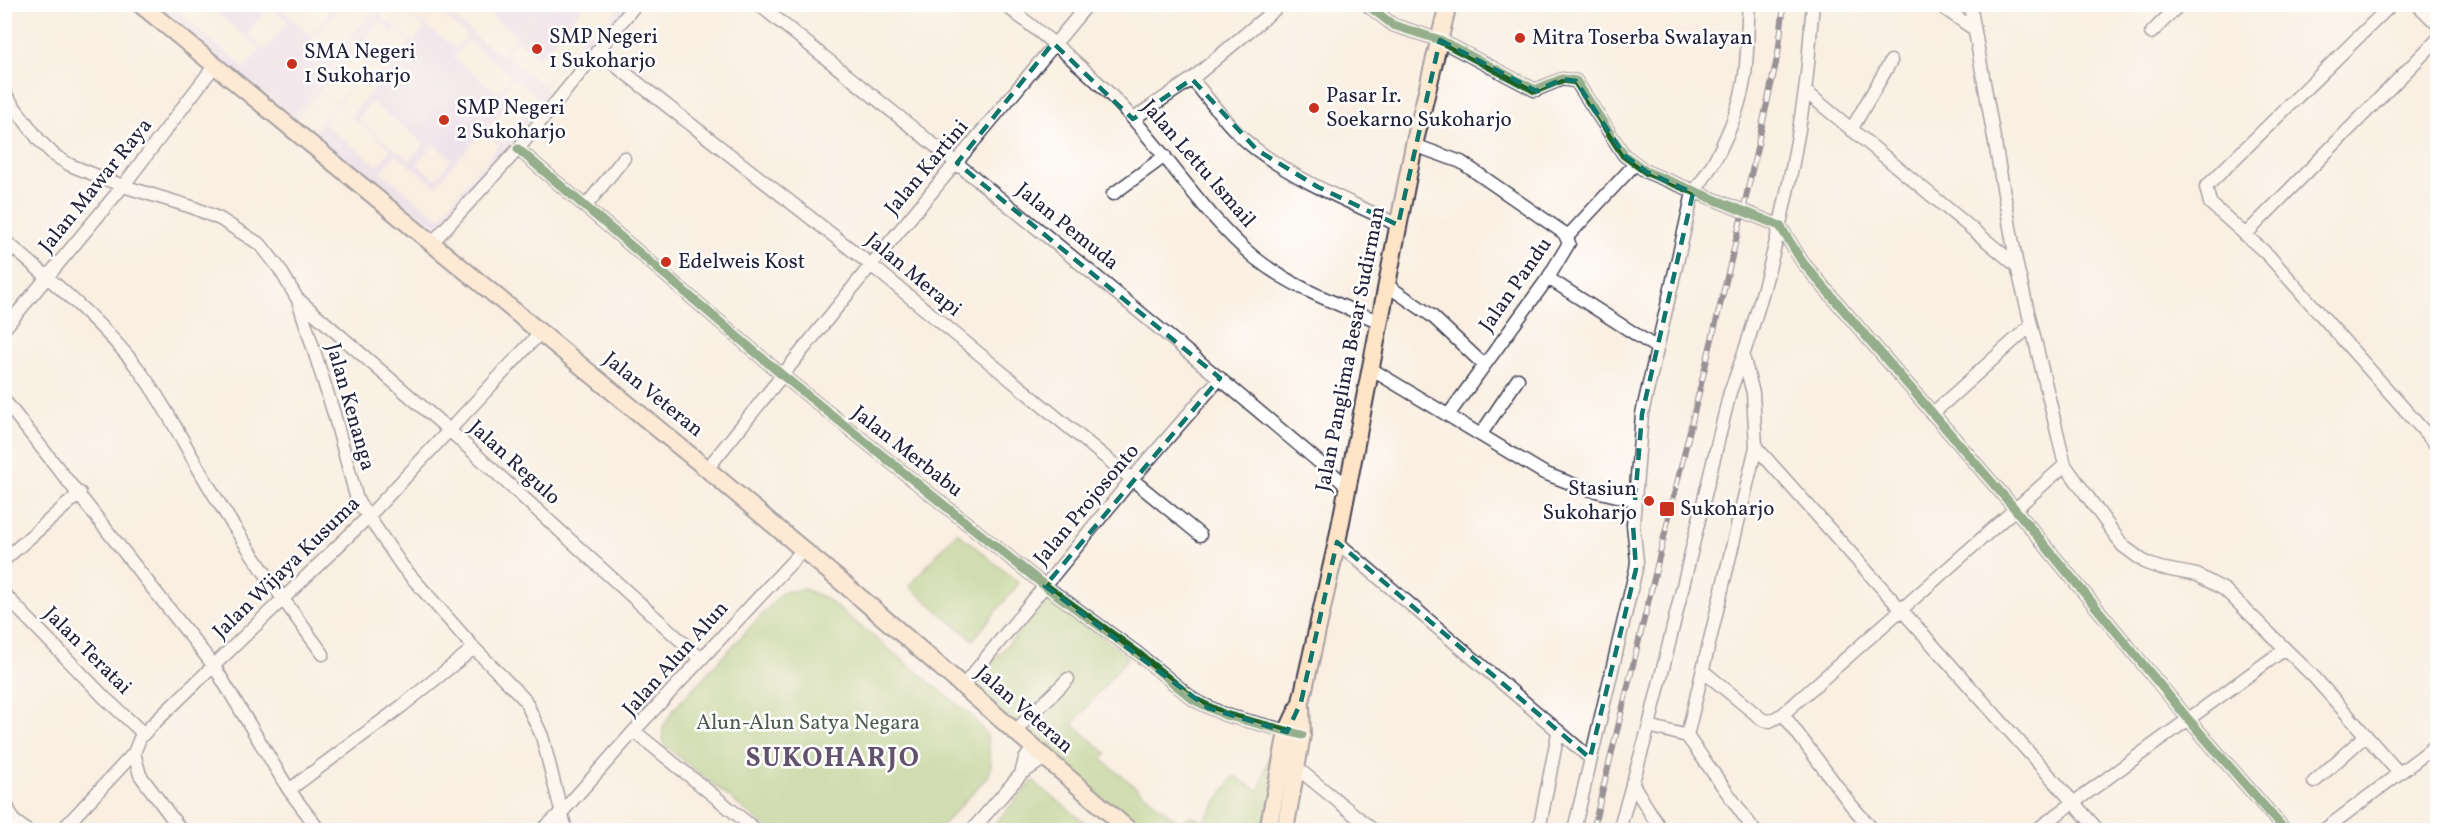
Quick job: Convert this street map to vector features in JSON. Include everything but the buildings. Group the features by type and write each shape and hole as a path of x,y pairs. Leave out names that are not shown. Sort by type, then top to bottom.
{"main road":[{"name":"Jalan Veteran","path":"140,4 707,469 1132,830"},
{"name":"Jalan Panglima Besar Sudirman","path":"1285,831 1296,768 1295,733 1300,702 1337,542 1414,145 1448,4"},
{"name":"Jalan Panglima Besar Sudirman","path":"1268,831 1282,756 1295,733"}],"street":[{"path":"432,243 518,149 636,4"},
{"name":"Jalan Pemuda","path":"758,4 1220,378 1347,486"},
{"name":"Jalan Lettu Ismail","path":"1004,4 1102,86 1133,119 1226,229 1254,257 1300,287 1380,322"},
{"name":"Jalan Kartini","path":"707,469 871,265 957,163 1053,43 1088,4"},
{"path":"1133,119 1192,79 1281,4"},
{"path":"1366,4 1393,25 1440,40 1535,90 1562,79 1576,81 1624,155 1635,164 1693,193 1779,226 1803,263 2015,510 2189,720 2285,831"},
{"path":"1574,831 1636,569 1633,525 1642,414 1693,193 1709,172 1722,147 1735,112 1746,68 1749,4"},
{"path":"1619,831 1649,726 1730,392 1743,357 1779,226 1805,92 1813,4"},
{"path":"1938,4 1974,29"},
{"path":"1970,4 2017,266 2065,465 2123,546 2134,556 2160,568 2197,575 2226,590 2314,676 2398,773"},
{"path":"2151,33 2180,4"},
{"path":"2392,4 2206,187 2210,203 2280,268 2438,447"},
{"path":"2417,4 2438,25"},
{"path":"2245,235 2438,39"},
{"name":"Jalan Merapi","path":"597,51 871,265 1200,535"},
{"path":"1851,130 1891,61"},
{"name":"Jalan Mawar Raya","path":"4,329 123,186 216,65"},
{"path":"1192,79 1227,122 1257,150 1318,187 1398,225"},
{"path":"1805,92 2017,266"},
{"name":"Jalan Kenanga","path":"4,93 39,140 54,155 70,165 123,186 192,207 239,229 261,245 279,268 298,300 334,414 357,500 402,566 474,648 525,700 542,736 566,831"},
{"name":"Jalan Pandu","path":"1414,145 1445,154 1481,174 1567,237 1569,243 1548,278 1449,414"},
{"name":"Jalan Merbabu","path":"518,149 782,375 1045,586 1137,653 1194,700 1225,715 1295,733"},
{"path":"1113,194 1164,156"},
{"path":"585,207 624,158"},
{"path":"1567,237 1635,164"},
{"path":"4,240 48,277 138,369 173,422 209,488 283,599 323,654"},
{"path":"1548,278 1657,348"},
{"path":"1388,286 1432,316 1484,365"},
{"name":"Jalan Regulo","path":"298,300 449,430 701,659"},
{"path":"1932,414 2030,326"},
{"name":"Jalan Wijaya Kusuma","path":"62,831 134,753 144,734 369,516 540,333"},
{"path":"1687,736 1756,447 1753,393 1743,357"},
{"path":"1371,369 1544,473 1564,482 1634,500"},
{"name":"Jalan Projosonto","path":"963,686 1132,479 1220,378"},
{"path":"1481,434 1518,379"},
{"path":"1730,392 1742,384 1753,393"},
{"path":"4,400 214,666 289,790 319,831"},
{"path":"1756,447 2098,831"},
{"path":"1703,671 1763,720 1770,721 1783,714 2065,465"},
{"path":"4,560 80,494"},
{"path":"1337,542 1590,758"},
{"name":"Jalan Alun Alun","path":"756,831 634,731 802,551"},
{"name":"Jalan Teratai","path":"4,594 105,699 144,734"},
{"path":"289,790 402,706 474,648"},
{"path":"2036,831 2285,650"},
{"path":"1014,732 1068,679"},
{"path":"1783,714 1873,831"},
{"path":"1649,726 1687,736 1754,831"},
{"path":"542,831 562,812 634,731"},
{"path":"1539,831 1558,733"},
{"path":"2314,782 2366,735"},
{"path":"2324,831 2398,773 2436,747"},
{"path":"134,753 140,775 181,831"},
{"path":"972,831 1039,753"},
{"path":"1282,756 1373,831"},
{"path":"1632,783 1661,831"},
{"path":"4,800 13,820 27,831"}],"highlighted area":[{"path":"1440,40 1536,91 1562,79 1576,81 1624,155 1647,172 1693,193 1642,414 1633,525 1636,569 1590,758 1337,542 1301,702 1287,732 1208,708 1045,586 1220,378 957,163 1053,43 1133,119 1192,79 1257,150 1318,187 1398,225"}],"shaded area":[{"name":"SMA Negeri 1 Sukoharjo","path":"151,5 169,5 245,68 261,49 208,5 276,5 312,35 330,14 319,5 342,5 311,41 332,59 378,5 382,5 290,120","holes":["270,6 288,21 265,49 247,34"]},
{"name":"SMP Negeri 2 Sukoharjo","path":"385,5 389,5 380,17 390,25 402,10 394,5 398,5 423,24 435,8 433,5 470,34 434,5 447,12 454,5 448,13 500,56 517,36 479,5 584,5 539,58 517,40 505,54 543,86 611,5 589,32 595,38 623,5 629,5 552,99 516,71 548,98 433,236 291,121","holes":["435,9 468,35 456,49 424,24","404,11 425,28 414,43 392,25","380,21 394,33 375,56 361,45","397,31 411,42 385,74 371,63","467,40 512,75 498,93 453,58","359,45 373,56 353,82 339,71","578,45 587,52 552,95 543,88","370,64 384,76 351,117 391,149 378,166 323,123","336,70 352,84 337,103 321,90","513,78 541,100 530,115 502,93","319,90 336,104 313,133 296,119","509,101 527,114 504,144 487,130","371,102 424,143 410,161 357,120","483,130 500,144 481,169 463,155","433,144 452,159 436,179 417,164","396,154 436,186 461,154 479,168 440,218 381,172"]}],"green space":[{"path":"957,532 1019,583 973,640 909,586"},
{"name":"Alun-Alun Satya Negara","path":"804,589 825,598 972,716 987,735 991,766 986,778 938,830 770,830 663,744 663,727 675,708 783,592"},
{"path":"1051,595 1128,657 1073,724 1107,754 1101,759 1181,824 1189,816 1204,821 1234,776 1259,791 1273,741 1290,744 1270,830 1133,830 971,687"},
{"path":"1033,781 1094,830 989,830"}],"railway":[{"path":"1593,830 1743,211 1778,54 1784,4"}],"cycle path":[{"path":"1366,4 1393,25 1440,40 1535,90 1562,79 1576,81 1624,155 1647,172 1780,226 1803,263 2015,509 2189,720 2285,830"},
{"path":"518,149 782,375 1045,586 1137,653 1194,700 1225,715 1302,735"}],"place":[{"name":"Mitra Toserba Swalayan","path":"1520,38"},
{"name":"SMP Negeri 1 Sukoharjo","path":"537,49"},
{"name":"SMA Negeri 1 Sukoharjo","path":"292,64"},
{"name":"Pasar Ir. Soekarno Sukoharjo","path":"1314,108"},
{"name":"SMP Negeri 2 Sukoharjo","path":"444,120"},
{"name":"Edelweis Kost","path":"666,262"},
{"name":"Stasiun Sukoharjo","path":"1649,501"},
{"name":"Sukoharjo","path":"1667,509"}],"district":[{"name":"SUKOHARJO","path":"833,759"}]}
